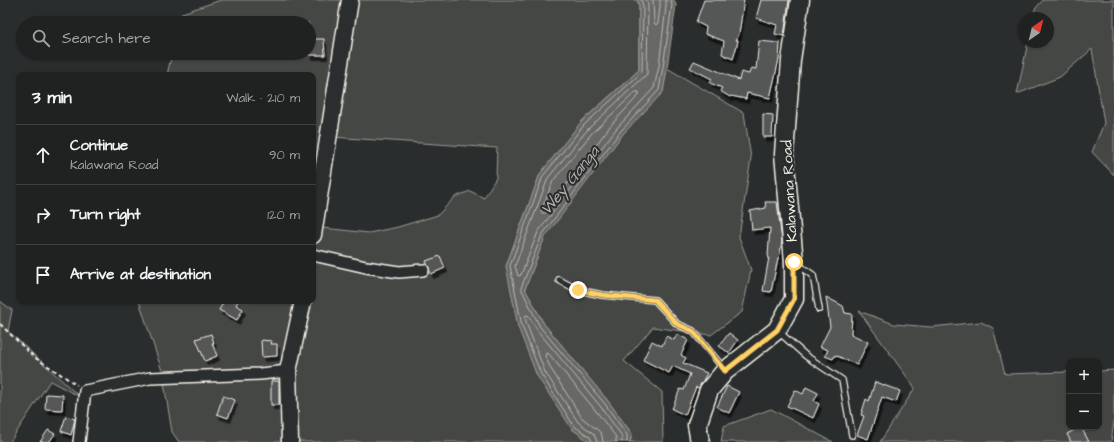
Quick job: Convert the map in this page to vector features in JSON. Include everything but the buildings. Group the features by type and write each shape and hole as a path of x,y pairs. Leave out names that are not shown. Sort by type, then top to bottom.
{"main road":[{"name":"Kalawana Road","path":"700,442 697,425 709,390 725,371 777,330 794,299 794,262 784,154 791,60 800,0"}],"street":[{"path":"316,216 350,0"},
{"path":"316,256 366,267 399,272 423,270"},
{"path":"290,442 288,371 302,304"},
{"path":"79,442 85,391 150,378 260,374 288,371"}],"lane":[{"path":"794,262 813,275 819,309"},
{"path":"559,280 578,290 602,295 655,300 677,324 693,331 725,371"},
{"path":"777,330 806,356 842,380 852,435"}],"path":[{"path":"0,324 34,357 85,391"}],"shaded area":[{"path":"221,0 637,0 639,5 639,70 585,118 540,174 506,266 572,429 590,442 179,442 172,432 162,371 140,304 316,304 316,227 369,233 398,227 438,215 455,197 470,191 484,198 496,178 497,148 331,137 316,206 316,72 168,72 170,60 316,60 316,16 181,16 182,13"},
{"path":"1043,0 1114,0 1114,175 1092,152 1104,123 1092,49 1060,77 1017,94 1027,48 1054,48 1054,12 1034,12 1035,9"},
{"path":"667,68 744,113 751,158 739,237 751,270 742,312 711,335 653,327 624,361 662,392 663,442 630,442 632,434 608,401 544,324 525,289 546,234 625,131 663,92"},
{"path":"0,301 12,310 8,331 80,397 50,381 10,442 0,442"},
{"path":"859,311 894,324 931,327 981,322 993,328 1005,374 1066,372 1066,430 1102,430 1102,371 1114,370 1114,422 1111,442 880,442 915,388"},
{"path":"771,409 833,442 721,442 724,426"}],"water":[{"name":"Wey Ganga","path":"637,0 674,0 676,5 663,92 623,134 545,237 525,289 544,324 608,401 632,434 630,442 590,442 572,429 537,376 518,327 506,266 540,174 581,122 639,70 639,5"}],"route":[{"path":"578,290 602,295 655,300 677,324 693,331 725,371 777,330 794,299 794,262"}]}
